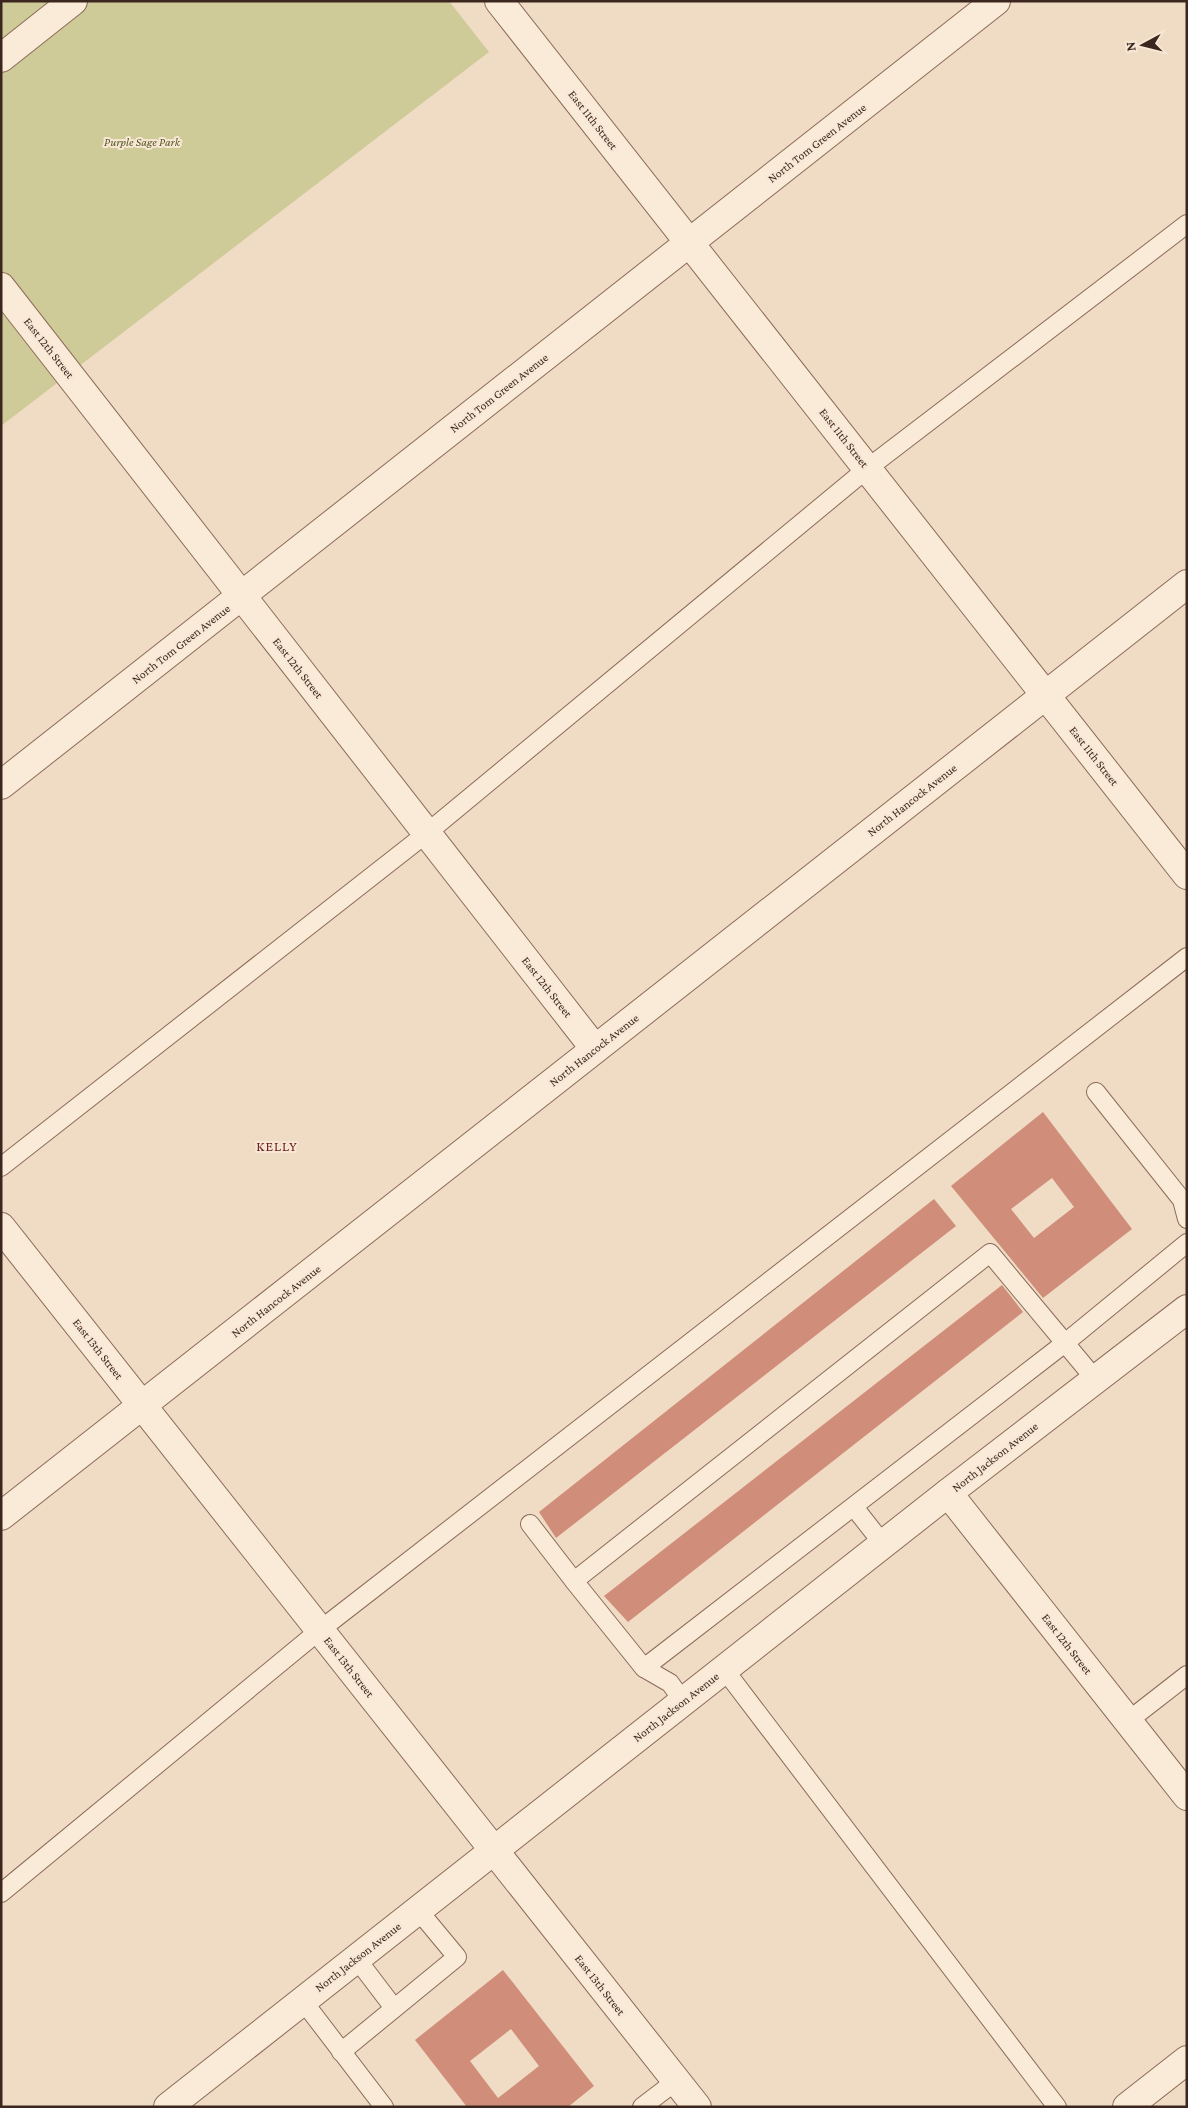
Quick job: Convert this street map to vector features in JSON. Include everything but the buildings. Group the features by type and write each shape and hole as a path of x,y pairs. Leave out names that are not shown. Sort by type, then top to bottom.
{"street":[{"path":"1,58 73,1"},
{"name":"East 11th Street","path":"499,1 1187,875"},
{"name":"North Tom Green Avenue","path":"1,785 996,1"},
{"name":"East 12th Street","path":"1,287 595,1049"},
{"name":"North Hancock Avenue","path":"1,1516 1187,584"},
{"name":"East 13th Street","path":"1,1227 696,2107"},
{"name":"North Jackson Avenue","path":"168,2107 948,1493 1187,1309"},
{"name":"East 12th Street","path":"948,1493 1187,1796"},
{"path":"1127,2107 1187,2060"}],"lane":[{"path":"1,1167 427,833 868,468 1187,224"},
{"path":"1,1893 320,1630 1187,957"},
{"path":"1096,1092 1182,1200 1187,1220"},
{"path":"644,1668 1065,1343 1187,1242"},
{"path":"574,1581 990,1253 1095,1379"},
{"path":"854,1507 883,1544"},
{"path":"530,1524 644,1668 670,1683 683,1701"},
{"path":"724,1669 1057,2107"},
{"path":"1128,1721 1187,1675"},
{"path":"341,2052 457,1957 418,1910"},
{"path":"356,1958 394,2008"},
{"path":"303,2001 384,2107"},
{"path":"642,2107 676,2081"}],"green space":[{"name":"Purple Sage Park","path":"1,1 449,1 489,52 1,426"}],"district":[{"name":"KELLY","path":"277,1146"}]}
